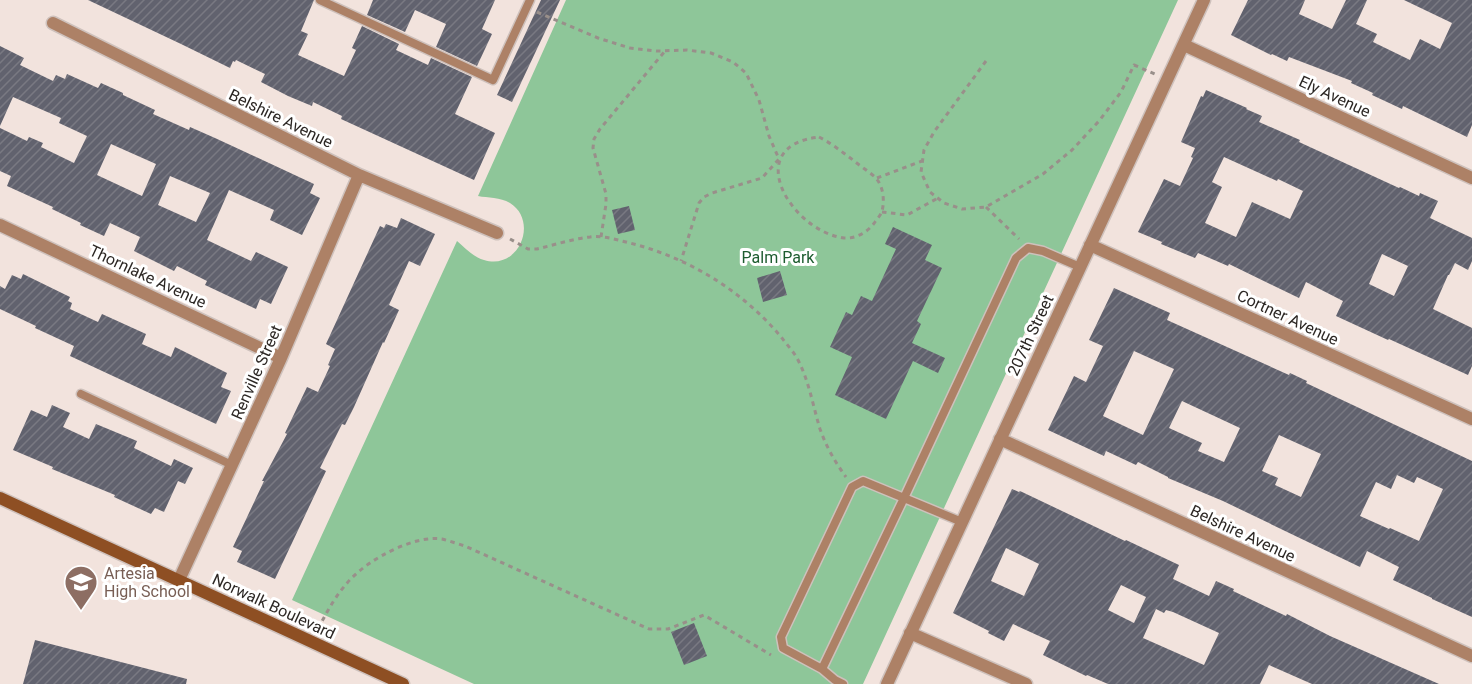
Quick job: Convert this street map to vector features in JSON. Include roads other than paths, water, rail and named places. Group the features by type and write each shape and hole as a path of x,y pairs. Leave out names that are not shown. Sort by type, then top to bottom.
{"main road":[{"name":"Norwalk Boulevard","path":"0,498 403,684"}],"street":[{"name":"207th Street","path":"887,684 1204,0"},
{"name":"Belshire Avenue","path":"53,23 359,175 498,233"},
{"name":"Ely Avenue","path":"1184,45 1472,178"},
{"name":"Renville Street","path":"179,580 281,358 359,175"},
{"name":"Thornlake Avenue","path":"0,225 281,358"},
{"name":"Cortner Avenue","path":"1090,245 1472,419"},
{"name":"Belshire Avenue","path":"1000,440 1472,656"},
{"path":"910,633 1026,684"}],"lane":[{"path":"320,0 493,80 528,4"},
{"path":"822,669 1016,258 1028,248 1043,251 1080,267"},
{"path":"81,394 232,465"},
{"path":"843,684 822,669 783,648 781,637 852,487 863,482 962,522"}],"place":[{"name":"Artesia High School","path":"81,611"}],"park label":[{"name":"Palm Park","path":"778,257"}]}
